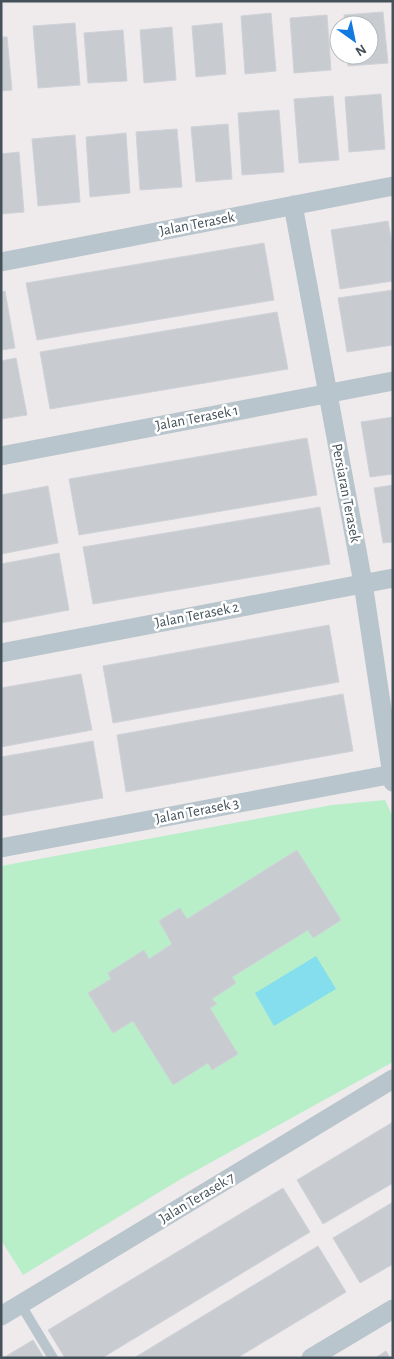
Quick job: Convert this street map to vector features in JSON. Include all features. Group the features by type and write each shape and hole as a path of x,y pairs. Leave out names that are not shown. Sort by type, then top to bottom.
{"street":[{"name":"Jalan Terasek","path":"1,262 393,186"},
{"name":"Persiaran Terasek","path":"293,205 363,583 392,777"},
{"name":"Jalan Terasek 1","path":"1,456 393,381"},
{"name":"Jalan Terasek 2","path":"1,653 393,578"},
{"name":"Jalan Terasek 3","path":"1,848 392,777"},
{"name":"Jalan Terasek 7","path":"8,1308 393,1079"},
{"path":"311,1358 393,1308"}],"lane":[{"path":"8,1308 53,1358"}],"green space":[{"path":"385,800 393,817 393,1062 181,1179 23,1275 1,1240 1,866 332,805"}],"water":[{"path":"316,956 336,989 274,1026 255,993"}],"building":[{"path":"383,12 388,63 379,64 379,15 344,15"},
{"path":"271,13 276,71 245,74 241,16"},
{"path":"327,15 329,65 331,65 331,70 294,73 290,18"},
{"path":"75,23 80,85 38,88 33,26"},
{"path":"222,23 226,74 196,77 192,26"},
{"path":"172,27 176,80 144,83 140,30"},
{"path":"123,30 127,81 88,83 84,33"},
{"path":"1,37 7,37 12,90 1,91"},
{"path":"381,94 385,149 349,152 345,97"},
{"path":"333,96 339,160 299,163 294,99"},
{"path":"279,110 284,172 242,175 238,113"},
{"path":"228,124 232,179 196,182 191,127"},
{"path":"177,129 182,187 140,190 136,132"},
{"path":"126,133 130,193 90,197 86,137"},
{"path":"75,135 80,202 38,206 32,139"},
{"path":"19,152 24,212 1,214 1,154"},
{"path":"388,221 393,250 393,281 340,289 331,230"},
{"path":"264,243 274,300 37,340 26,283"},
{"path":"393,290 393,345 347,352 338,298"},
{"path":"5,291 15,348 1,350 1,292"},
{"path":"277,312 288,369 50,409 40,352"},
{"path":"16,358 27,415 1,419 1,361"},
{"path":"393,417 393,474 370,477 361,422"},
{"path":"307,438 317,495 79,535 69,479"},
{"path":"393,485 393,542 383,543 374,488"},
{"path":"48,486 58,543 1,554 1,495"},
{"path":"320,507 330,564 93,604 83,547"},
{"path":"59,553 69,610 1,623 1,564"},
{"path":"329,625 339,682 113,723 103,666"},
{"path":"81,674 92,730 1,747 1,688"},
{"path":"343,694 353,751 126,792 117,735"},
{"path":"93,741 103,798 1,816 1,757"},
{"path":"297,850 341,920 313,938 308,930 232,977 236,983 212,999 217,1004 210,1008 238,1054 212,1070 208,1063 173,1085 133,1021 113,1033 88,993 111,979 108,973 144,950 149,959 172,944 159,921 180,908 187,919"},
{"path":"393,1122 393,1183 323,1224 297,1180"},
{"path":"283,1188 310,1232 102,1358 65,1358 48,1330"},
{"path":"393,1202 393,1264 360,1283 333,1238"},
{"path":"318,1246 346,1292 237,1358 134,1358"},
{"path":"33,1340 44,1358 3,1358"},
{"path":"386,1351 390,1358 375,1358"}]}
